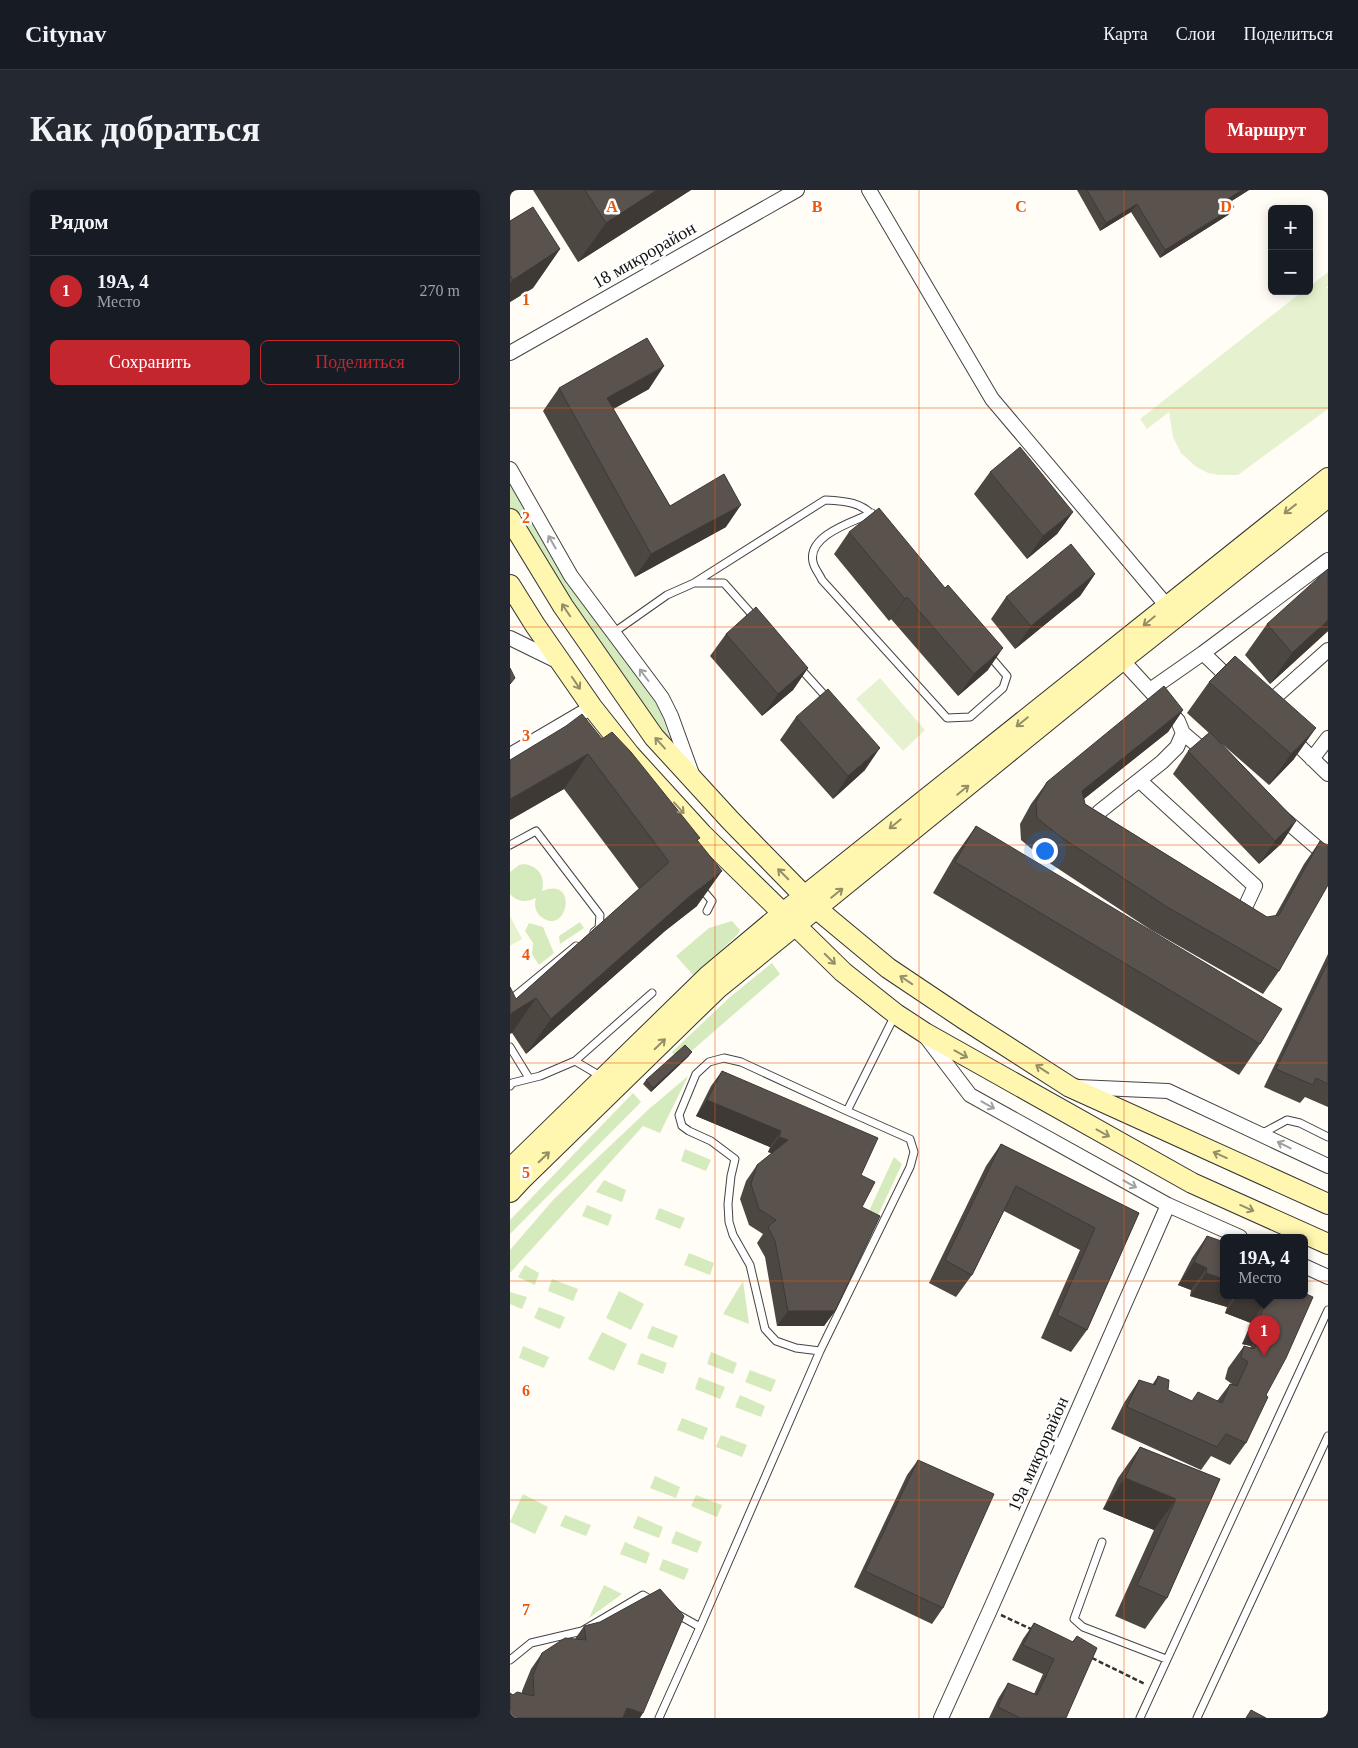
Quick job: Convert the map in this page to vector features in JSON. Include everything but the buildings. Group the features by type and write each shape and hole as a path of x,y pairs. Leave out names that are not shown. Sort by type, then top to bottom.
{"main road":[{"path":"811,903 1167,606 1328,478"},
{"path":"510,1169 708,976 811,903 1328,497"},
{"path":"510,519 564,606 654,738 731,822 811,903 888,968 1070,1087 1328,1204"},
{"path":"510,585 592,708 630,755 696,826 843,972 896,1014 921,1031 1192,1183 1306,1234"},
{"path":"510,1192 789,919"},
{"path":"1308,1235 1328,1244"}],"street":[{"name":"18 микрорайон","path":"510,353 797,190"},
{"path":"869,190 992,399 1167,606"},
{"path":"510,469 571,576 612,634 662,698 695,782"},
{"path":"1150,690 1328,560"},
{"path":"510,638 563,664"},
{"path":"1328,650 1258,706 1328,774"},
{"path":"1203,653 1242,690"},
{"path":"1122,660 1178,721 1183,733 1220,764"},
{"path":"510,755 560,731 592,708"},
{"path":"1115,837 1098,826 1099,812 1140,781 1177,747 1183,733"},
{"path":"1312,760 1328,738"},
{"path":"1140,781 1255,886 1242,914 1235,916 1227,910"},
{"path":"1270,807 1322,850 1328,852"},
{"path":"921,1031 970,1095 1168,1205 1233,1234"},
{"path":"1070,1087 1168,1091 1328,1166"},
{"name":"19а микрорайон","path":"941,1718 1168,1205"},
{"path":"1308,1268 1328,1277"}],"lane":[{"path":"612,634 667,595 694,583 825,500 849,501 872,513 884,528"},
{"path":"872,513 826,534 815,548 813,562 822,580 947,718 970,717 1003,688 1007,676 982,647"},
{"path":"694,583 724,583 763,626"},
{"path":"795,662 833,705"},
{"path":"510,845 536,831 600,915 599,928 510,1000"},
{"path":"695,881 712,901 707,911"},
{"path":"510,1086 512,1083 540,1076 575,1061 652,993"},
{"path":"846,1111 896,1014"},
{"path":"510,1048 529,1078"},
{"path":"659,1718 820,1351 910,1167 914,1152 910,1139 741,1062 724,1058 710,1062 696,1074 679,1115 682,1126 711,1141 735,1159 730,1176 729,1222 732,1235 750,1265 765,1329 776,1340 796,1348 820,1351"},
{"path":"575,1061 604,1078"},
{"path":"1261,1134 1287,1120 1328,1137"},
{"path":"1140,1718 1328,1310"},
{"path":"1197,1718 1328,1436"},
{"path":"1102,1542 1074,1619 1083,1627 1166,1659"},
{"path":"510,1660 531,1643 582,1631 643,1595 659,1604"},
{"path":"667,1609 700,1628"}],"path":[{"path":"990,1610 1033,1630"},
{"path":"1085,1655 1154,1688"}],"green space":[{"path":"1328,272 1328,286 1326,288 1328,288 1328,409 1238,475 1208,473 1195,466 1181,453 1173,437 1169,412 1147,429 1140,419 1298,295 1313,295 1313,284"},
{"path":"510,481 575,591 659,708 671,741 630,691 568,606 510,509"},
{"path":"880,678 925,730 903,751 856,699"},
{"path":"519,865 530,865 540,873 543,881 542,891 554,888 562,891 565,898 565,906 563,914 557,920 549,921 540,916 535,907 536,898 522,901 510,894 510,872"},
{"path":"510,916 522,939 510,946"},
{"path":"732,921 740,930 738,934 694,976 676,956 709,928"},
{"path":"580,922 584,928 560,944 559,936"},
{"path":"529,923 543,927 554,953 539,965 532,954 533,943 525,931"},
{"path":"772,963 780,974 680,1061 672,1052 730,997"},
{"path":"688,1076 660,1133 643,1126 510,1273 510,1250 554,1199 649,1109"},
{"path":"633,1093 641,1102 510,1234 510,1220"},
{"path":"685,1149 711,1160 706,1171 681,1161"},
{"path":"894,1157 902,1164 873,1226 863,1224"},
{"path":"604,1180 626,1190 622,1202 596,1192"},
{"path":"587,1205 612,1215 608,1226 582,1216"},
{"path":"659,1208 685,1218 680,1229 655,1219"},
{"path":"689,1253 714,1263 710,1275 684,1265"},
{"path":"525,1265 539,1273 535,1285 518,1277"},
{"path":"552,1279 578,1289 573,1301 548,1291"},
{"path":"743,1281 749,1324 723,1314"},
{"path":"619,1291 644,1304 631,1330 606,1318"},
{"path":"510,1292 527,1297 522,1309 510,1304"},
{"path":"539,1307 565,1317 560,1329 534,1318"},
{"path":"652,1326 678,1336 673,1348 647,1338"},
{"path":"602,1332 627,1344 614,1371 588,1359"},
{"path":"523,1346 549,1357 544,1368 519,1358"},
{"path":"711,1352 737,1363 733,1374 707,1364"},
{"path":"641,1353 667,1363 663,1374 637,1364"},
{"path":"750,1370 776,1380 771,1392 745,1382"},
{"path":"699,1377 725,1387 720,1399 695,1389"},
{"path":"740,1395 765,1406 761,1417 735,1407"},
{"path":"682,1418 708,1428 703,1440 677,1430"},
{"path":"721,1435 747,1445 742,1457 716,1447"},
{"path":"655,1476 680,1487 676,1498 650,1488"},
{"path":"523,1494 548,1507 535,1534 510,1522"},
{"path":"696,1495 722,1505 717,1517 691,1506"},
{"path":"565,1515 591,1525 586,1536 560,1526"},
{"path":"638,1516 663,1527 659,1538 633,1528"},
{"path":"676,1531 702,1542 697,1553 671,1543"},
{"path":"625,1542 650,1553 646,1564 620,1554"},
{"path":"663,1559 689,1569 684,1580 659,1570"},
{"path":"604,1585 622,1594 589,1618"}],"place":[{"name":"19А, 4","path":"1264,1356"}]}
